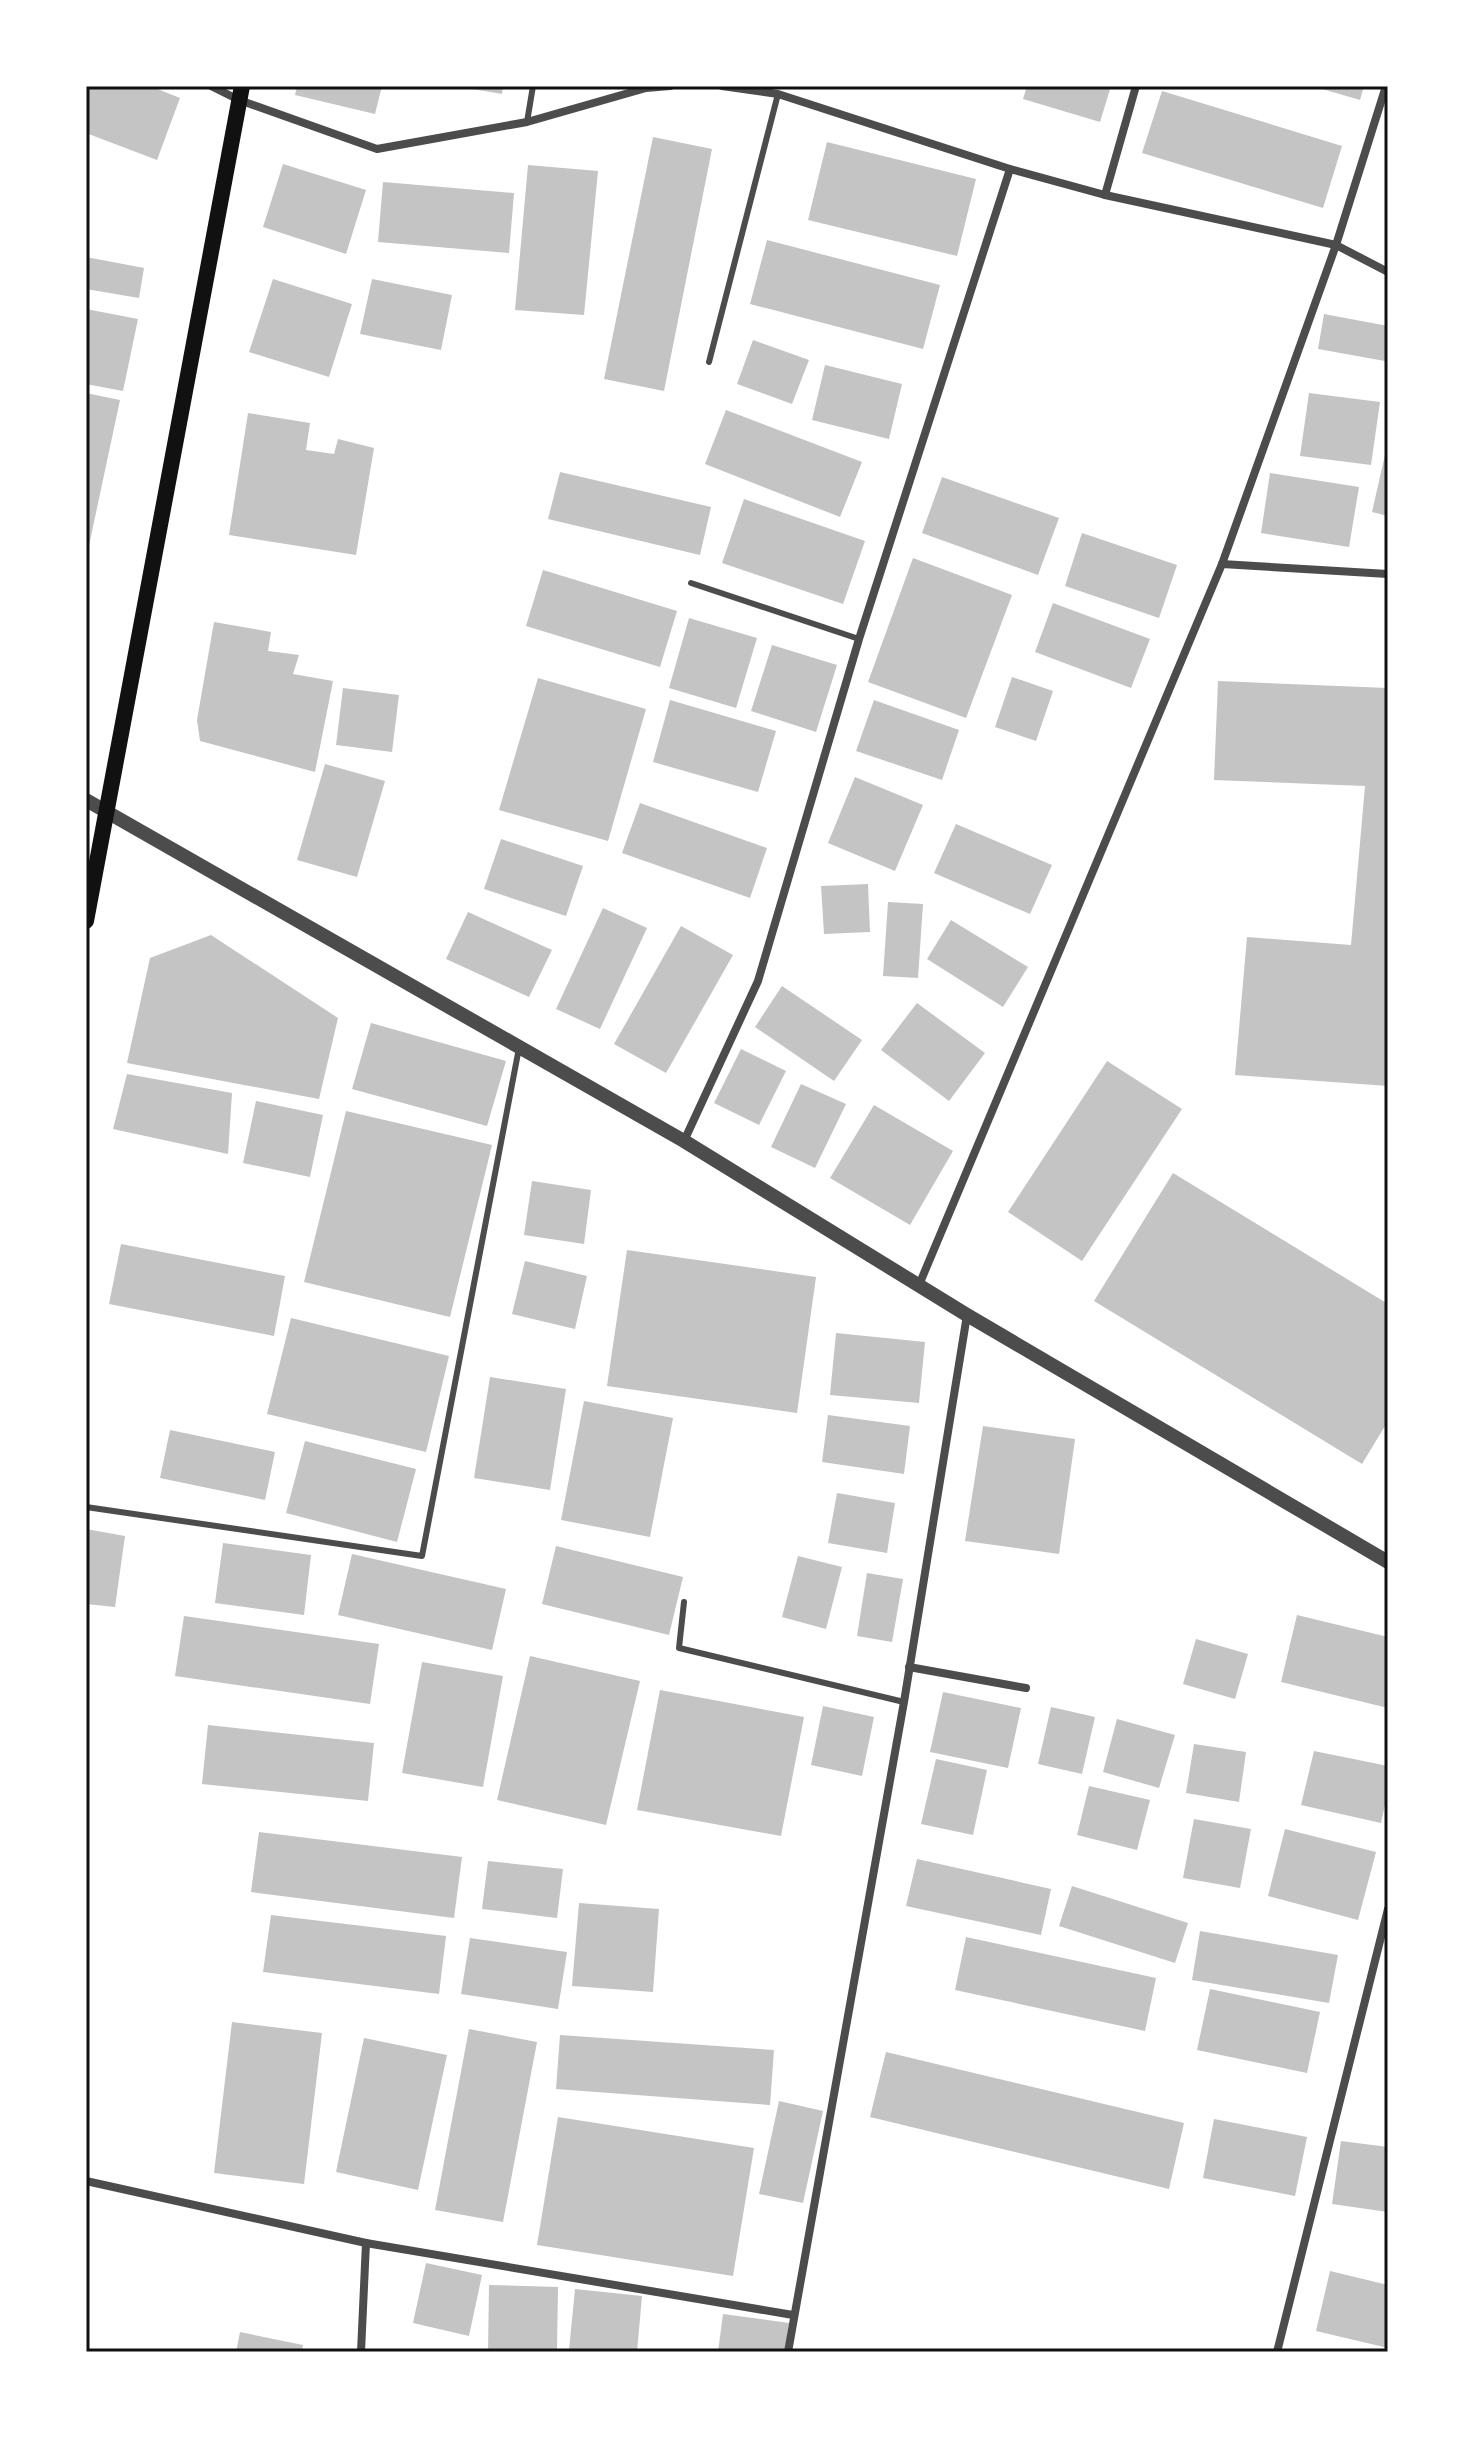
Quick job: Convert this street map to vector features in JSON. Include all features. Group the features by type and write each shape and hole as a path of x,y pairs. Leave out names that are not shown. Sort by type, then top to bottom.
{"main road":[{"path":"86,921 240,93"}],"street":[{"path":"211,86 240,93 377,149 527,122 646,88 670,86"},
{"path":"722,86 778,94 1010,169 1105,195 1336,245 1388,272"},
{"path":"1105,195 1136,86"},
{"path":"919,1285 1222,564 1336,245 1386,86"},
{"path":"684,1141 758,981 859,639 1010,169"},
{"path":"1222,564 1388,574"},
{"path":"86,800 684,1141 967,1315 1388,1562"},
{"path":"788,2352 904,1702 967,1315"},
{"path":"909,1667 1026,1688"},
{"path":"1277,2352 1388,1909"},
{"path":"86,2181 366,2243 793,2315"},
{"path":"361,2352 366,2243"}],"lane":[{"path":"527,122 533,86"},
{"path":"709,362 778,94"},
{"path":"691,583 859,639"},
{"path":"86,1507 422,1556 519,1048"},
{"path":"684,1602 679,1648 904,1702"}],"building":[{"path":"86,86 150,86 180,98 157,160 86,133"},
{"path":"297,86 382,86 375,114 295,95"},
{"path":"455,86 503,86 502,94"},
{"path":"1027,86 1111,86 1100,122 1023,99"},
{"path":"1312,86 1364,86 1360,100"},
{"path":"1162,91 1342,146 1323,208 1142,153"},
{"path":"653,137 712,149 664,391 604,379"},
{"path":"827,142 976,179 957,256 808,220"},
{"path":"283,164 366,190 346,254 263,227"},
{"path":"528,165 598,171 584,315 515,310"},
{"path":"383,182 514,193 509,253 378,242"},
{"path":"767,240 940,285 923,349 750,304"},
{"path":"86,257 144,268 139,298 86,289"},
{"path":"273,279 352,304 329,377 249,352"},
{"path":"372,279 452,295 441,350 360,334"},
{"path":"86,309 138,319 123,391 86,384"},
{"path":"1324,314 1388,326 1385,361 1318,349"},
{"path":"753,340 809,360 792,404 737,384"},
{"path":"825,365 902,384 889,439 812,420"},
{"path":"86,393 120,400 87,555 86,554"},
{"path":"1309,393 1380,402 1371,465 1300,456"},
{"path":"726,410 862,462 840,517 705,464"},
{"path":"248,413 310,423 306,450 334,454 338,439 374,448 356,555 229,535"},
{"path":"1388,446 1388,516 1372,512"},
{"path":"560,472 711,507 700,555 548,519"},
{"path":"1270,473 1359,487 1349,547 1261,533"},
{"path":"942,477 1059,518 1038,575 922,533"},
{"path":"744,499 865,541 843,604 722,563"},
{"path":"1082,533 1177,565 1159,618 1065,586"},
{"path":"913,558 1012,595 966,718 868,682"},
{"path":"543,570 677,611 660,667 526,626"},
{"path":"1053,603 1150,639 1131,688 1035,652"},
{"path":"689,618 757,638 736,708 669,688"},
{"path":"214,622 271,632 268,651 299,655 293,674 333,681 315,772 200,741 197,720"},
{"path":"772,645 837,665 816,732 751,711"},
{"path":"1012,677 1053,691 1036,741 995,727"},
{"path":"538,678 646,709 608,841 499,810"},
{"path":"1218,681 1388,688 1388,1086 1235,1075 1247,937 1351,945 1365,786 1214,780"},
{"path":"343,688 399,695 392,752 336,745"},
{"path":"670,700 776,731 758,792 653,762"},
{"path":"874,700 959,730 942,780 856,751"},
{"path":"325,764 385,781 357,877 297,860"},
{"path":"855,777 923,805 895,871 828,843"},
{"path":"640,803 767,848 750,898 622,853"},
{"path":"956,824 1052,865 1030,914 934,873"},
{"path":"501,839 583,866 566,916 484,889"},
{"path":"868,884 870,932 824,934 821,886"},
{"path":"888,902 923,904 918,978 883,976"},
{"path":"603,908 647,928 600,1029 556,1009"},
{"path":"468,912 552,950 529,997 446,959"},
{"path":"951,920 1028,967 1003,1007 927,959"},
{"path":"681,926 733,955 666,1073 614,1044"},
{"path":"211,935 338,1018 319,1099 127,1063 150,958"},
{"path":"782,986 862,1040 834,1081 755,1027"},
{"path":"917,1003 985,1053 949,1101 881,1050"},
{"path":"371,1023 506,1061 487,1126 352,1089"},
{"path":"741,1049 786,1071 759,1125 714,1103"},
{"path":"1107,1061 1182,1109 1082,1261 1008,1212"},
{"path":"127,1074 232,1093 228,1154 113,1129"},
{"path":"801,1084 846,1104 815,1168 771,1147"},
{"path":"256,1101 323,1115 310,1177 243,1163"},
{"path":"874,1105 953,1151 910,1225 830,1178"},
{"path":"346,1111 492,1145 450,1317 304,1282"},
{"path":"1173,1173 1388,1304 1388,1421 1362,1464 1094,1301"},
{"path":"532,1181 591,1190 584,1244 524,1235"},
{"path":"121,1244 285,1276 274,1336 109,1304"},
{"path":"627,1250 816,1277 797,1413 607,1386"},
{"path":"525,1261 587,1276 575,1329 512,1314"},
{"path":"291,1318 449,1356 426,1452 267,1414"},
{"path":"836,1333 925,1342 919,1403 830,1395"},
{"path":"490,1377 566,1389 550,1490 474,1478"},
{"path":"584,1401 673,1418 650,1537 561,1520"},
{"path":"828,1415 910,1426 904,1474 822,1462"},
{"path":"983,1426 1075,1439 1059,1554 965,1541"},
{"path":"170,1430 275,1452 265,1500 160,1478"},
{"path":"305,1441 416,1469 397,1542 286,1513"},
{"path":"837,1493 895,1503 887,1553 828,1543"},
{"path":"86,1529 125,1536 115,1607 86,1604"},
{"path":"223,1543 311,1555 304,1615 215,1603"},
{"path":"556,1546 683,1577 669,1635 542,1604"},
{"path":"352,1554 506,1589 492,1650 338,1615"},
{"path":"798,1556 842,1567 826,1629 782,1617"},
{"path":"867,1573 903,1579 892,1642 857,1636"},
{"path":"1297,1615 1388,1637 1388,1708 1281,1682"},
{"path":"184,1616 379,1644 370,1704 175,1676"},
{"path":"1196,1639 1248,1654 1235,1699 1183,1684"},
{"path":"530,1656 640,1681 606,1825 497,1800"},
{"path":"422,1662 503,1676 483,1787 402,1773"},
{"path":"660,1690 804,1717 781,1836 637,1810"},
{"path":"943,1692 1021,1708 1008,1768 930,1752"},
{"path":"823,1706 874,1717 862,1776 811,1765"},
{"path":"1051,1707 1095,1717 1082,1774 1038,1764"},
{"path":"1117,1719 1175,1735 1159,1788 1103,1772"},
{"path":"208,1725 374,1743 368,1801 202,1784"},
{"path":"1194,1744 1246,1752 1239,1802 1186,1793"},
{"path":"1314,1751 1388,1766 1388,1791 1381,1823 1301,1805"},
{"path":"936,1759 987,1770 973,1835 921,1824"},
{"path":"1089,1786 1150,1800 1137,1850 1077,1835"},
{"path":"1194,1819 1251,1829 1240,1888 1183,1878"},
{"path":"1285,1829 1376,1852 1358,1920 1268,1896"},
{"path":"259,1832 462,1857 454,1918 251,1892"},
{"path":"917,1859 1051,1889 1041,1935 906,1906"},
{"path":"488,1861 563,1869 557,1918 482,1909"},
{"path":"1072,1886 1188,1923 1175,1963 1059,1926"},
{"path":"579,1903 659,1909 653,1992 572,1986"},
{"path":"271,1915 446,1936 439,1994 263,1972"},
{"path":"1200,1931 1338,1955 1329,2003 1192,1980"},
{"path":"966,1937 1156,1978 1145,2031 955,1990"},
{"path":"470,1938 567,1952 558,2009 461,1994"},
{"path":"1210,1989 1320,2012 1307,2073 1197,2050"},
{"path":"232,2022 322,2033 304,2184 214,2173"},
{"path":"469,2029 537,2042 503,2222 435,2210"},
{"path":"560,2035 774,2050 770,2105 556,2089"},
{"path":"364,2038 447,2055 418,2190 336,2172"},
{"path":"886,2052 1184,2123 1169,2189 870,2117"},
{"path":"779,2101 823,2111 803,2203 759,2194"},
{"path":"558,2117 754,2148 733,2276 537,2245"},
{"path":"1214,2119 1307,2137 1295,2196 1203,2178"},
{"path":"1341,2141 1388,2147 1388,2212 1332,2204"},
{"path":"426,2263 482,2275 469,2336 413,2323"},
{"path":"1330,2271 1388,2285 1388,2348 1316,2331"},
{"path":"489,2285 558,2287 557,2352 488,2352"},
{"path":"575,2289 642,2296 637,2352 569,2350"},
{"path":"723,2314 789,2323 785,2352 718,2352"},
{"path":"240,2332 303,2345 302,2352 236,2352"}]}
